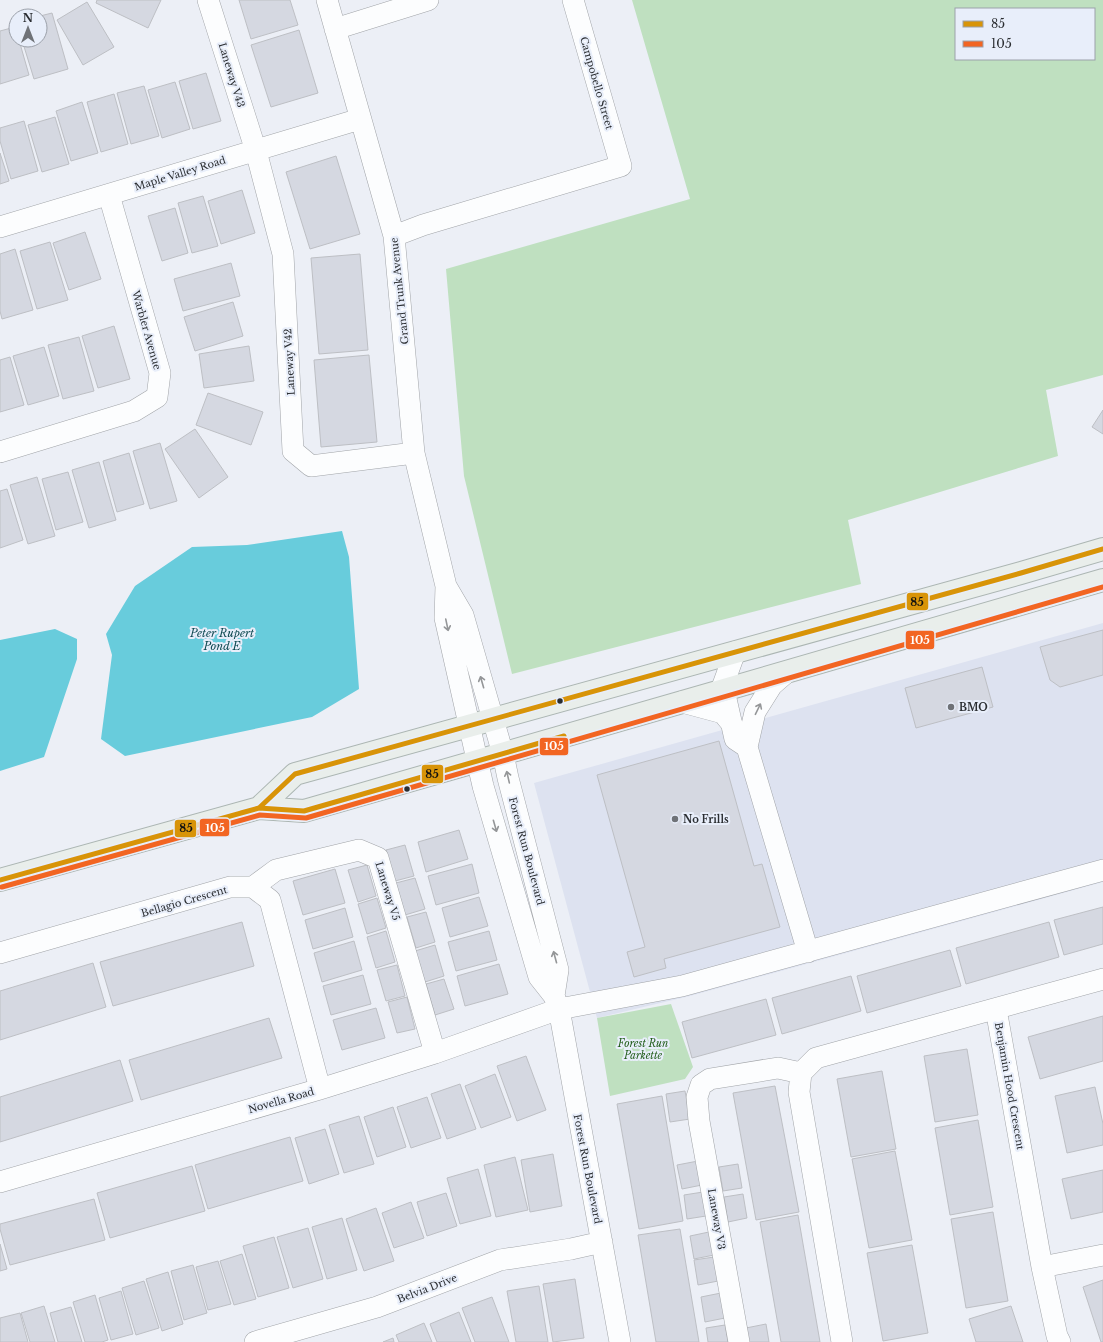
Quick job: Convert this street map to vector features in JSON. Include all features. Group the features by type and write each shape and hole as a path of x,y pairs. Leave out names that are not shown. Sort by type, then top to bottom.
{"main road":[{"path":"259,808 295,774 1103,549"},
{"path":"0,880 259,808 304,811 1103,580"}],"street":[{"name":"Laneway V43","path":"208,0 256,151"},
{"name":"Grand Trunk Avenue","path":"327,0 394,236 414,453 446,586 445,618 477,761"},
{"path":"335,29 428,0"},
{"name":"Campobello Street","path":"394,236 423,225 621,166 573,0"},
{"name":"Maple Valley Road","path":"0,227 360,119"},
{"name":"Laneway V42","path":"256,151 283,254 293,451 311,466 414,453"},
{"name":"Warbler Avenue","path":"0,452 134,411 157,397 160,373 108,195"},
{"name":"Grand Trunk Avenue","path":"446,586 463,615 493,719"},
{"path":"736,652 723,685 736,739 748,747"},
{"path":"787,672 772,685 756,712 748,747 808,952"},
{"path":"682,702 723,713 732,724"},
{"name":"Forest Run Boulevard","path":"493,719 558,970 556,1003 620,1342"},
{"name":"Forest Run Boulevard","path":"477,761 539,977 556,1003"},
{"name":"Laneway V5","path":"254,887 276,870 359,850 378,858 435,1053"},
{"name":"Novella Road","path":"0,1182 320,1089 435,1053 556,1003 682,986 1103,870"},
{"name":"Bellagio Crescent","path":"0,953 230,887 254,887"},
{"path":"254,887 270,900 320,1089"},
{"path":"996,1009 1103,979"},
{"name":"Benjamin Hood Crescent","path":"801,1073 816,1058 996,1009 1042,1267 1057,1336 1060,1342"},
{"name":"Laneway V3","path":"739,1342 697,1097 701,1085 710,1079 778,1068 801,1073"},
{"path":"801,1073 799,1092 842,1342"},
{"name":"Belvia Drive","path":"255,1342 377,1307 500,1260 571,1249 602,1242"},
{"path":"1042,1267 1103,1255"}],"shaded area":[{"path":"1103,623 1103,882 690,996 597,1018 534,783"}],"green space":[{"path":"632,0 1103,0 1103,375 1046,390 1058,456 848,520 861,584 512,674 464,476 446,269 690,199"},
{"name":"Forest Run Parkette","path":"671,1004 693,1067 685,1079 610,1096 597,1018"}],"water":[{"name":"Peter Rupert Pond E","path":"342,531 349,557 359,689 312,717 125,756 101,739 112,655 106,634 135,586 192,547 247,545"},
{"path":"55,629 77,639 77,659 44,757 0,771 0,640"}],"building":[{"path":"97,0 161,0 148,28 96,3"},
{"path":"239,0 290,0 298,25 251,39"},
{"path":"87,2 114,47 83,65 57,20"},
{"path":"52,13 68,69 34,79 24,48 48,48 48,14"},
{"path":"8,29 8,48 21,48 29,75 0,84 0,31"},
{"path":"299,30 318,93 271,107 251,45"},
{"path":"206,73 221,121 193,129 179,81"},
{"path":"175,82 190,129 162,138 148,90"},
{"path":"144,86 159,136 131,144 117,93"},
{"path":"114,94 128,144 101,152 87,102"},
{"path":"82,102 98,153 71,161 56,111"},
{"path":"55,117 69,164 42,172 28,125"},
{"path":"24,121 38,171 11,179 0,141 0,128"},
{"path":"0,153 9,181 0,184"},
{"path":"336,156 360,234 310,249 286,172"},
{"path":"242,190 255,233 221,244 208,201"},
{"path":"203,196 218,246 192,253 178,203"},
{"path":"175,208 188,253 162,261 148,216"},
{"path":"85,232 101,279 69,290 53,243"},
{"path":"50,242 68,300 37,309 20,251"},
{"path":"15,249 33,310 2,319 0,311 0,254"},
{"path":"360,254 368,350 319,354 311,258"},
{"path":"231,263 240,296 183,311 174,279"},
{"path":"233,302 243,336 195,351 184,317"},
{"path":"114,326 130,379 98,388 82,336"},
{"path":"79,337 94,391 63,399 48,345"},
{"path":"249,346 254,381 204,388 199,354"},
{"path":"44,347 59,396 28,405 13,356"},
{"path":"369,355 377,442 321,447 314,360"},
{"path":"10,357 24,405 0,412 0,360"},
{"path":"208,393 263,412 251,445 196,425"},
{"path":"1103,410 1103,434 1092,427"},
{"path":"195,429 228,477 199,498 165,449"},
{"path":"160,443 177,501 150,509 133,451"},
{"path":"129,453 144,504 117,512 103,461"},
{"path":"99,462 116,520 89,528 72,470"},
{"path":"68,472 83,522 56,530 42,479"},
{"path":"37,477 55,536 28,544 10,485"},
{"path":"7,489 23,540 0,548 0,491"},
{"path":"1103,630 1103,675 1060,687 1050,680 1040,647"},
{"path":"982,667 993,707 916,728 905,688"},
{"name":"No Frills","path":"719,741 754,866 762,864 780,927 664,959 666,968 634,977 627,952 645,947 597,775"},
{"path":"459,830 468,859 426,872 418,842"},
{"path":"405,845 414,876 395,881 386,850"},
{"path":"472,864 479,893 436,905 428,876"},
{"path":"367,865 376,896 358,902 348,870"},
{"path":"335,869 345,903 303,915 293,881"},
{"path":"415,878 425,909 405,915 396,883"},
{"path":"479,897 488,926 450,937 442,908"},
{"path":"377,898 386,928 367,934 358,904"},
{"path":"1103,907 1103,944 1064,955 1054,920"},
{"path":"345,908 353,937 313,949 305,920"},
{"path":"426,912 435,942 416,948 407,917"},
{"path":"242,922 254,966 113,1006 100,962"},
{"path":"1049,922 1059,957 966,984 956,948"},
{"path":"386,931 395,962 376,968 367,937"},
{"path":"489,931 497,960 456,971 448,942"},
{"path":"354,941 362,970 322,982 314,953"},
{"path":"435,945 444,976 425,982 415,951"},
{"path":"950,950 961,986 867,1013 857,976"},
{"path":"93,963 106,1007 0,1040 0,991"},
{"path":"499,964 508,994 465,1006 457,976"},
{"path":"397,965 405,996 386,1001 377,970"},
{"path":"363,975 371,1004 331,1015 323,986"},
{"path":"851,976 861,1011 782,1034 772,998"},
{"path":"444,979 454,1009 435,1015 426,984"},
{"path":"407,997 415,1029 397,1033 388,1002"},
{"path":"766,999 776,1035 692,1058 682,1022"},
{"path":"376,1008 385,1038 342,1050 333,1020"},
{"path":"1103,1016 1103,1061 1040,1079 1028,1037"},
{"path":"269,1018 282,1058 141,1100 129,1060"},
{"path":"967,1049 978,1115 935,1122 924,1056"},
{"path":"526,1056 546,1110 517,1121 497,1066"},
{"path":"120,1060 133,1101 0,1142 0,1097"},
{"path":"882,1071 896,1149 851,1157 837,1079"},
{"path":"495,1074 511,1117 481,1128 465,1086"},
{"path":"460,1084 476,1129 447,1139 431,1094"},
{"path":"775,1086 799,1212 756,1220 733,1093"},
{"path":"1095,1087 1103,1124 1103,1145 1067,1153 1055,1096"},
{"path":"685,1091 690,1119 670,1122 666,1094"},
{"path":"662,1096 683,1221 639,1229 617,1104"},
{"path":"427,1097 441,1138 411,1148 397,1107"},
{"path":"393,1107 406,1147 377,1157 364,1117"},
{"path":"359,1116 374,1164 344,1173 329,1125"},
{"path":"978,1120 993,1207 950,1215 935,1128"},
{"path":"325,1129 339,1174 309,1184 295,1138"},
{"path":"290,1137 303,1181 208,1209 195,1165"},
{"path":"895,1151 912,1240 869,1248 852,1159"},
{"path":"553,1154 562,1206 530,1212 521,1160"},
{"path":"515,1157 528,1210 496,1217 484,1165"},
{"path":"698,1161 702,1185 682,1189 677,1165"},
{"path":"738,1164 742,1188 723,1191 719,1167"},
{"path":"192,1166 205,1211 110,1238 97,1193"},
{"path":"478,1169 491,1216 460,1224 447,1178"},
{"path":"1103,1170 1103,1212 1071,1219 1062,1179"},
{"path":"703,1192 706,1216 687,1219 684,1195"},
{"path":"446,1193 457,1226 427,1236 417,1202"},
{"path":"743,1194 747,1218 728,1222 724,1197"},
{"path":"94,1199 105,1240 10,1265 0,1224"},
{"path":"411,1202 424,1238 394,1248 382,1213"},
{"path":"376,1208 394,1261 364,1271 346,1219"},
{"path":"993,1212 1008,1301 966,1308 951,1219"},
{"path":"798,1215 820,1342 781,1342 760,1222"},
{"path":"342,1218 357,1270 327,1279 312,1227"},
{"path":"308,1228 323,1279 293,1288 277,1237"},
{"path":"680,1229 699,1342 656,1342 638,1235"},
{"path":"709,1232 714,1255 694,1259 690,1236"},
{"path":"274,1237 289,1288 258,1297 243,1246"},
{"path":"0,1244 7,1269 0,1271"},
{"path":"912,1245 928,1333 883,1341 867,1253"},
{"path":"242,1254 256,1299 234,1305 220,1261"},
{"path":"714,1257 718,1281 698,1285 694,1260"},
{"path":"218,1261 231,1304 208,1310 196,1267"},
{"path":"193,1265 207,1313 184,1320 171,1271"},
{"path":"168,1272 183,1324 162,1331 146,1279"},
{"path":"575,1279 584,1338 553,1342 543,1284"},
{"path":"1103,1280 1103,1342 1101,1342 1083,1287"},
{"path":"144,1281 159,1328 136,1335 122,1288"},
{"path":"539,1286 548,1342 516,1342 507,1291"},
{"path":"121,1291 133,1334 111,1340 99,1298"},
{"path":"721,1293 725,1318 705,1322 701,1297"},
{"path":"95,1295 108,1340 102,1342 85,1342 73,1302"},
{"path":"492,1297 509,1342 475,1342 462,1308"},
{"path":"44,1306 55,1342 30,1342 21,1313"},
{"path":"1011,1306 1023,1342 976,1342 969,1319"},
{"path":"71,1307 82,1342 58,1342 50,1313"},
{"path":"459,1312 471,1342 437,1342 430,1324"},
{"path":"20,1313 28,1342 0,1342 0,1318"},
{"path":"424,1323 432,1342 399,1342 396,1335"},
{"path":"766,1324 769,1342 749,1342 746,1328"},
{"path":"725,1325 728,1342 708,1342 706,1328"},
{"path":"393,1338 394,1342 383,1342"}],"transit line":[{"name":"85","path":"0,880 259,808 295,774 1103,549"},
{"name":"105","path":"2,887 260,815 306,818 1103,587"},
{"name":"85","path":"241,813 259,808 304,811 564,736"}],"place":[{"name":"BMO","path":"951,707"},
{"name":"No Frills","path":"675,819"}]}
